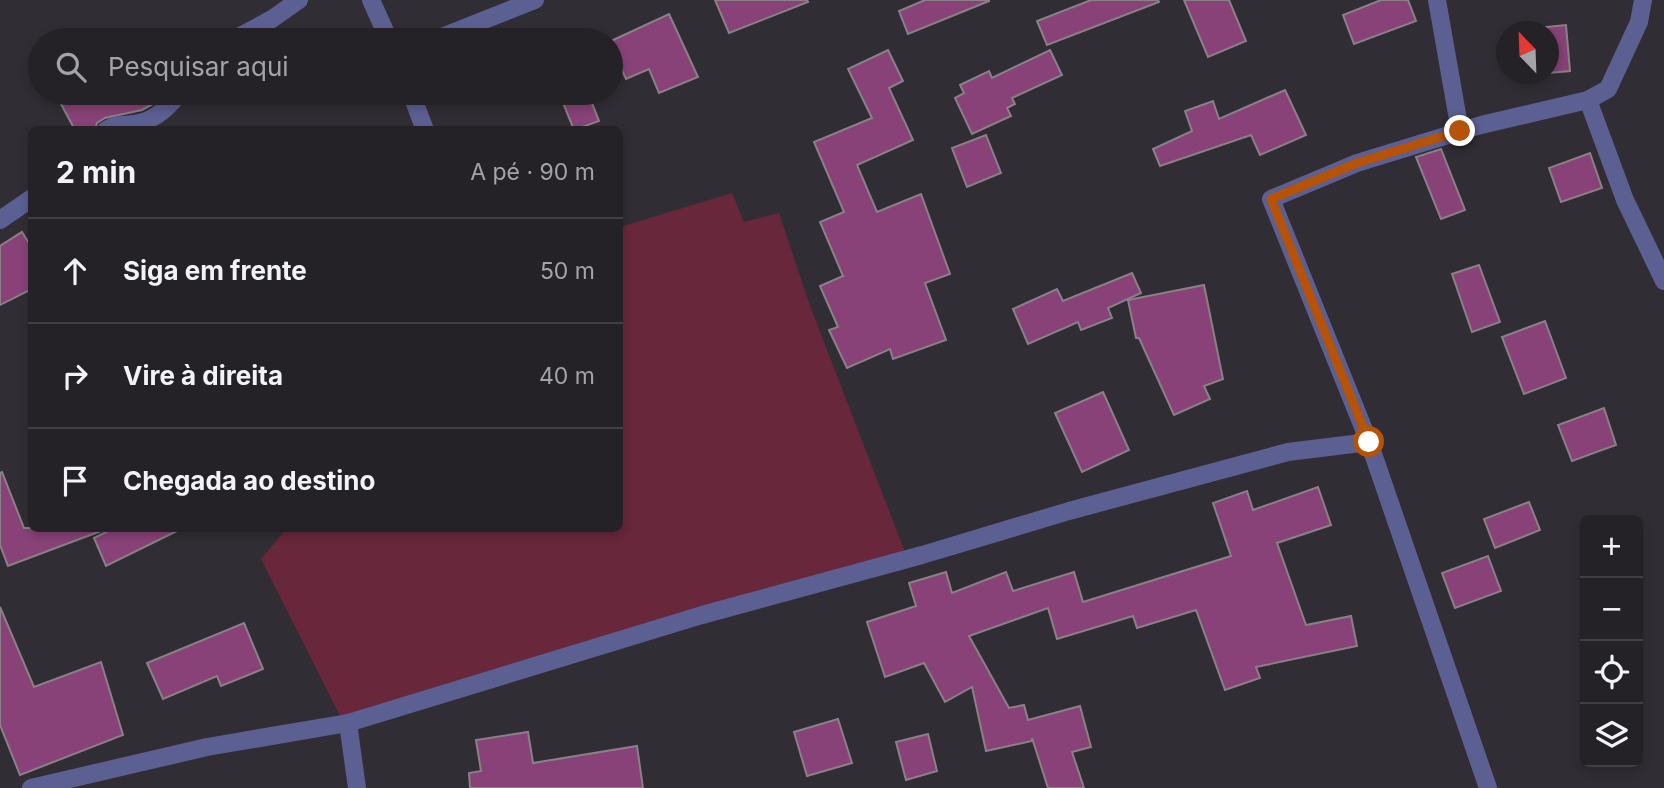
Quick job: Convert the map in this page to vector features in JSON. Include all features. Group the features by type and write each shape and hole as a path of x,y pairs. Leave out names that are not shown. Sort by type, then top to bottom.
{"street":[{"path":"255,28 299,0"},
{"path":"371,0 384,28"},
{"path":"464,28 535,0"},
{"path":"1437,0 1460,131"},
{"path":"1488,788 1369,442 1271,199 1357,163 1460,131 1588,100 1608,89 1639,22 1643,0"},
{"path":"1588,100 1625,200 1664,281"},
{"path":"117,126 139,123 162,113 169,105"},
{"path":"416,105 423,126"},
{"path":"0,220 28,201"},
{"path":"32,788 207,747 348,723 702,615 922,555 1069,511 1288,452 1369,442"},
{"path":"348,723 357,788"}],"shaded area":[{"path":"732,193 744,222 779,213 809,303 905,552 343,722 261,559 284,532 623,532 623,226"}],"building":[{"path":"715,0 807,0 808,2 729,33"},
{"path":"925,0 989,1 908,34 899,11"},
{"path":"1091,0 1159,2 1047,45 1037,21"},
{"path":"1184,0 1229,0 1246,41 1208,57"},
{"path":"1381,0 1408,0 1416,21 1354,44 1343,15"},
{"path":"669,14 698,77 659,93 649,69 626,79 623,73 623,35"},
{"path":"1566,25 1570,71 1559,72 1559,26"},
{"path":"888,50 903,81 889,88 913,140 857,165 877,212 921,194 950,274 925,283 946,340 893,359 890,349 847,368 829,330 838,327 820,286 843,276 820,222 844,212 814,142 872,118 848,69"},
{"path":"1050,50 1062,75 1012,98 1015,104 1007,108 1011,116 972,134 955,98 964,93 960,85 989,71 992,78"},
{"path":"1285,90 1306,135 1260,155 1251,135 1160,166 1153,149 1192,131 1185,111 1213,101 1219,119"},
{"path":"61,105 151,105 142,110 105,118 96,126 73,126"},
{"path":"564,105 593,105 599,121 585,126 572,126"},
{"path":"986,135 1001,173 967,187 952,148"},
{"path":"1441,149 1465,210 1441,219 1416,157"},
{"path":"1590,153 1602,188 1561,202 1549,168"},
{"path":"22,232 28,242 28,291 0,305 0,246"},
{"path":"1479,265 1500,322 1472,332 1452,274"},
{"path":"1132,273 1141,293 1108,308 1112,318 1081,330 1078,322 1028,344 1013,309 1057,289 1063,301"},
{"path":"1204,285 1223,379 1204,386 1210,399 1174,415 1139,338 1136,338 1128,300"},
{"path":"1545,321 1566,378 1524,394 1502,337"},
{"path":"1103,392 1129,450 1082,472 1055,413"},
{"path":"1604,408 1616,445 1572,461 1558,425"},
{"path":"2,472 28,532 98,532 8,566 0,545"},
{"path":"1318,487 1331,525 1277,543 1306,625 1351,616 1357,646 1256,667 1260,678 1225,690 1196,610 1137,628 1133,616 1057,639 1048,608 969,636 1009,708 1024,705 1028,720 1080,706 1091,747 1072,752 1084,788 1048,788 1032,738 1032,741 986,751 972,687 945,702 924,663 885,677 867,622 916,606 909,583 946,572 952,593 1006,572 1013,591 1074,572 1083,602 1231,556 1213,503 1247,491 1253,510"},
{"path":"1529,502 1540,530 1495,548 1484,519"},
{"path":"106,532 175,532 106,566 94,538"},
{"path":"1488,556 1501,591 1455,608 1442,573"},
{"path":"0,607 34,687 101,662 123,735 20,775 0,725"},
{"path":"244,623 263,669 221,686 217,676 163,699 147,663"},
{"path":"838,719 852,763 807,776 794,732"},
{"path":"528,732 533,763 637,746 643,788 470,788 469,773 481,771 476,740"},
{"path":"928,734 937,771 906,780 896,742"}],"route":[{"path":"1369,442 1271,199 1357,163 1460,131"}]}
